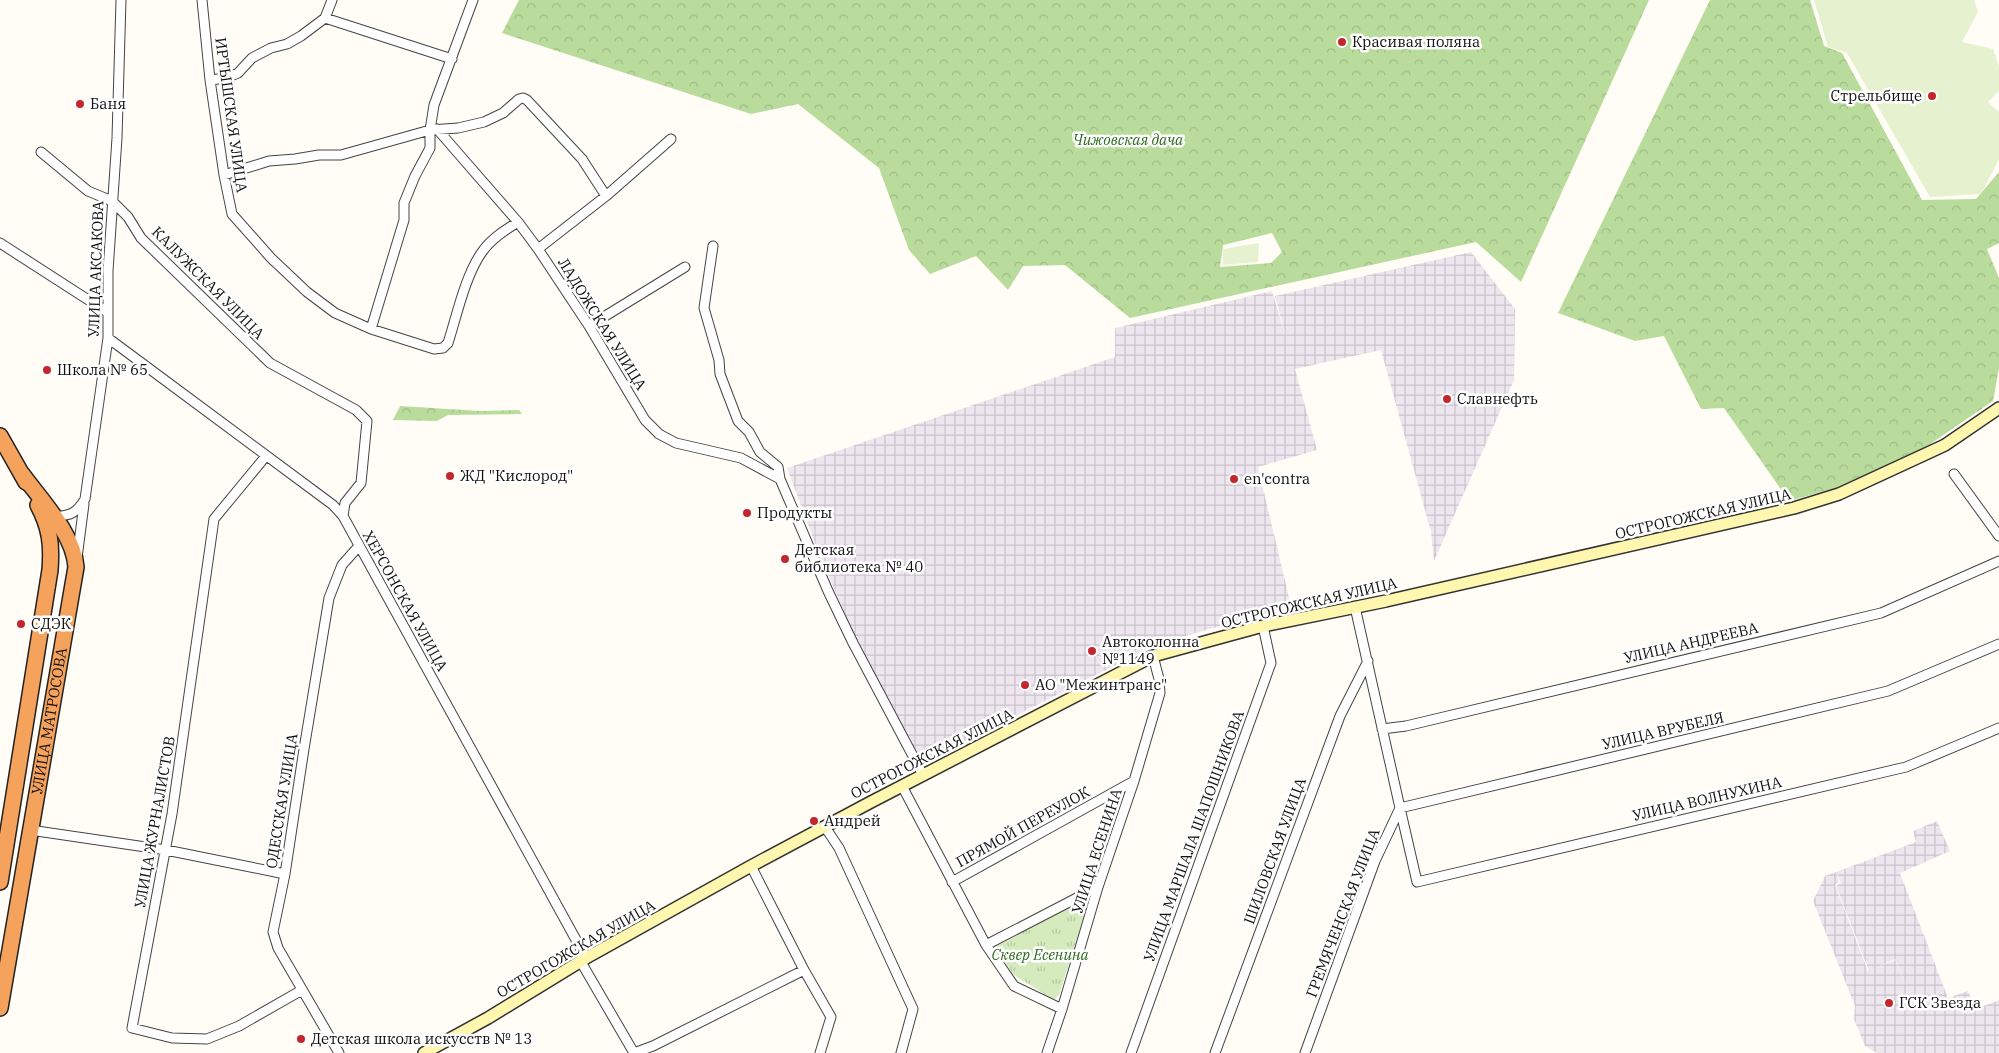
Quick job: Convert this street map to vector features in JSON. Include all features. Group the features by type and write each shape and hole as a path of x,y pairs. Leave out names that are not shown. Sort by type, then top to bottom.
{"highway":[{"path":"0,436 22,474"},
{"name":"УЛИЦА МАТРОСОВА","path":"0,1008 76,566 74,549 54,517 22,474"},
{"name":"УЛИЦА МАТРОСОВА","path":"0,882 52,549 51,538 42,513 22,474"}],"street":[{"name":"УЛИЦА АКСАКОВА","path":"76,566 108,338 107,312 112,201 118,138 120,0"},
{"name":"ИРТЫШСКАЯ УЛИЦА","path":"202,0 210,80 232,214 271,258 306,292 335,314 371,329 434,349 443,348 448,343 472,269 482,251 498,235 518,222"},
{"path":"210,80 226,78 238,73 252,58 271,48 287,44 325,18 332,0"},
{"path":"371,329 404,220 404,203 414,176 430,148 434,130 434,105 473,0"},
{"path":"325,18 452,59"},
{"path":"224,174 269,161 319,155 342,155 434,130 458,128 484,122 503,113 523,98 528,100 582,159 606,196"},
{"name":"ЛАДОЖСКАЯ УЛИЦА","path":"434,130 518,222 538,249 589,326 640,413 659,434 676,443 741,458 780,479"},
{"path":"538,249 606,196 672,140"},
{"name":"КАЛУЖСКАЯ УЛИЦА","path":"41,152 88,191 112,201 128,217 141,238 270,363 356,410 367,421 361,483 345,503 343,516"},
{"path":"0,243 107,312"},
{"path":"713,246 704,308 719,360 720,374 738,422 749,432 760,452 778,467 780,479 828,591 853,644 923,776"},
{"path":"589,326 685,267"},
{"name":"ХЕРСОНСКАЯ УЛИЦА","path":"108,338 333,504 343,516 634,1053"},
{"name":"ОСТРОГОЖСКАЯ УЛИЦА","path":"424,1053 751,866 1153,656 1263,626 1794,508 1839,494 1945,445 1999,408"},
{"name":"УЛИЦА ЖУРНАЛИСТОВ","path":"266,456 214,519 200,628 166,850 132,1028 172,1038 207,1039 239,1026 302,990"},
{"path":"1954,474 1999,536"},
{"path":"54,517 75,512 85,499"},
{"name":"ОДЕССКАЯ УЛИЦА","path":"339,1053 278,948 273,932 285,874 329,598 342,565 359,546"},
{"name":"УЛИЦА АНДРЕЕВА","path":"1382,729 1406,726 1881,613 1999,561"},
{"path":"1355,607 1400,808"},
{"name":"УЛИЦА МАРШАЛА ШАПОШНИКОВА","path":"1130,1053 1271,663 1263,626"},
{"name":"УЛИЦА ВРУБЕЛЯ","path":"1400,808 1888,691 1999,644"},
{"name":"УЛИЦА ЕСЕНИНА","path":"1047,1053 1098,887 1134,781 1160,693 1153,656"},
{"name":"ШИЛОВСКАЯ УЛИЦА","path":"1215,1053 1340,716 1368,661"},
{"name":"УЛИЦА ВОЛНУХИНА","path":"1400,808 1417,882 1906,767 1999,728"},
{"name":"ПРЯМОЙ ПЕРЕУЛОК","path":"952,882 1134,781"},
{"path":"902,786 986,945 1014,986 1062,1009"},
{"name":"ГРЕМЯЧЕНСКАЯ УЛИЦА","path":"1305,1053 1375,861 1400,808"},
{"path":"825,827 839,848 913,1009 900,1053"},
{"path":"30,830 166,850 285,874"},
{"path":"751,866 804,970 831,1017 820,1053"},
{"path":"986,945 1098,887"},
{"path":"634,1053 653,1046 804,970"}],"shaded area":[{"path":"1471,252 1515,309 1514,380 1434,561 1431,532 1381,350 1295,369 1317,450 1258,467 1291,606 1157,644 918,765 864,657 819,554 787,468 1115,357 1115,328 1272,291 1287,341 1275,296"},
{"path":"1937,821 1950,851 1900,873 1948,998 1968,991 1976,1009 1999,1000 1999,1053 1877,1053 1865,1046 1854,1019 1855,1006 1813,901 1825,876 1916,842 1913,831","holes":["1836,872 1841,883 1836,886 1869,971 1835,885 1839,882","1895,959 1916,1009 1895,960 1877,968"]}],"green space":[{"name":"Чижовская дача","path":"519,0 1649,0 1521,282 1476,242 1130,318 1065,265 1023,266 1008,290 976,256 930,274 909,250 879,168 798,104 751,114 502,33","holes":["1272,233 1282,252 1271,263 1220,267 1223,245"]},
{"path":"1710,0 1810,0 1824,46 1842,53 1922,200 1976,199 1999,172 1999,243 1987,249 1999,278 1999,368 1993,401 1923,449 1839,487 1789,501 1724,408 1701,409 1664,336 1635,341 1558,313"},
{"name":"Стрельбище","path":"1814,0 1974,0 1978,12 1962,42 1993,49 1999,66 1999,91 1988,102 1999,112 1999,159 1981,194 1930,197 1847,53 1828,47"},
{"path":"1259,243 1258,262 1223,265 1223,249"},
{"path":"400,406 480,411 519,410 522,414 448,415 437,421 393,420"},
{"name":"Сквер Есенина","path":"1091,894 1059,995 1054,1000 1014,975 992,944"}],"place":[{"name":"Красивая поляна","path":"1342,42"},
{"name":"Стрельбище","path":"1932,96"},
{"name":"Баня","path":"80,104"},
{"name":"Школа № 65","path":"47,370"},
{"name":"Cлавнефть","path":"1447,399"},
{"name":"ЖД \"Кислород\"","path":"450,476"},
{"name":"en'contra","path":"1234,479"},
{"name":"Продукты","path":"747,513"},
{"name":"Детская библиотека № 40","path":"785,559"},
{"name":"СДЭК","path":"21,624"},
{"name":"Автоколонна №1149","path":"1092,651"},
{"name":"АО \"Межинтранс\"","path":"1025,685"},
{"name":"Андрей","path":"814,821"},
{"name":"ГСК Звезда","path":"1889,1003"},
{"name":"Детская школа искусств № 13","path":"301,1039"}]}
